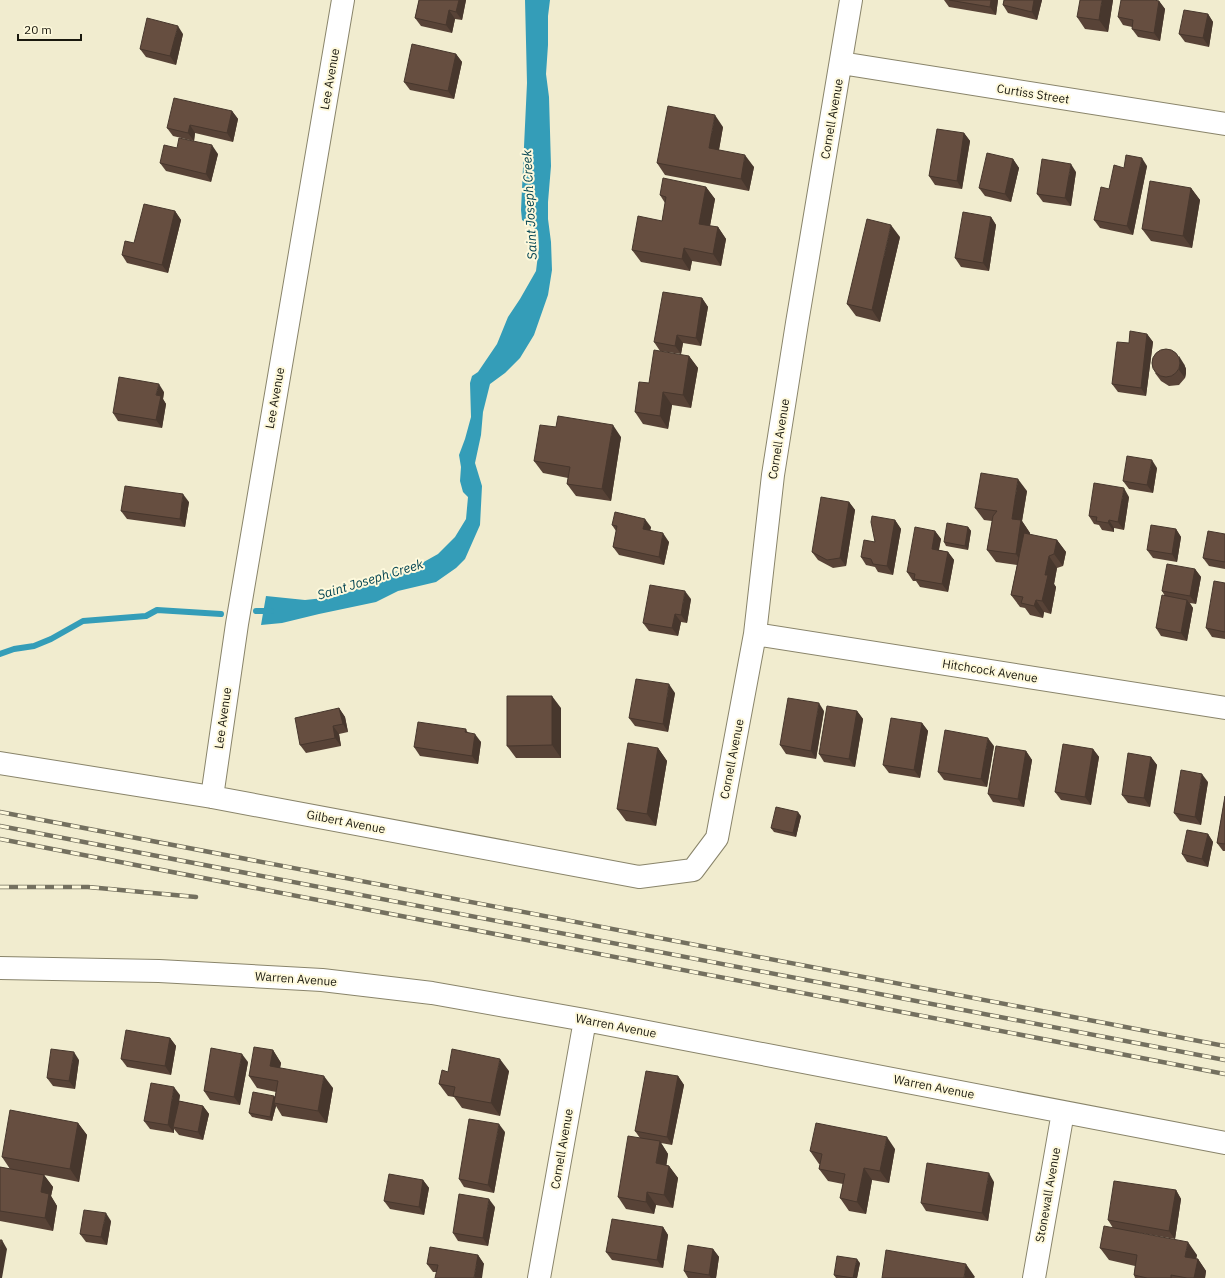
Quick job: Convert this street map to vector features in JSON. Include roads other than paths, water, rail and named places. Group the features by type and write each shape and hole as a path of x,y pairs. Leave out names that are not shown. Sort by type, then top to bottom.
{"street":[{"name":"Lee Avenue","path":"212,797 239,609 343,0"},
{"name":"Cornell Avenue","path":"693,870 717,838 756,634 773,475 851,0"},
{"name":"Curtiss Street","path":"841,63 1225,124"},
{"name":"Hitchcock Avenue","path":"756,634 1225,708"},
{"name":"Gilbert Avenue","path":"0,763 212,797 639,877 693,870"},
{"name":"Warren Avenue","path":"0,968 159,971 322,980 432,993 585,1020 1225,1144"},
{"name":"Cornell Avenue","path":"539,1278 585,1020"},
{"name":"Stonewall Avenue","path":"1034,1278 1063,1112"}],"water":[{"path":"525,0 550,0 546,74 549,97 551,166 548,219 552,270 548,295 534,335 520,358 505,373 490,384 483,412 481,435 475,463 482,486 480,525 465,559 456,568 436,582 398,591 376,602 282,623 261,625 266,596 305,600 334,597 355,590 373,579 422,563 438,554 455,537 466,519 468,497 463,492 460,481 461,467 459,455 471,417 470,383 472,376 478,372 497,344 508,317 536,271 539,247 538,231 522,220 521,210 527,83"}],"waterway":[{"name":"Saint Joseph Creek","path":"0,654 14,649 34,646 51,639 83,621 146,616 157,610 221,614"},
{"name":"Saint Joseph Creek","path":"256,611 271,611"}],"railway":[{"path":"0,812 1225,1046"},
{"path":"0,826 1225,1060"},
{"path":"0,839 1225,1074"},
{"path":"0,887 88,887 196,897"}]}
